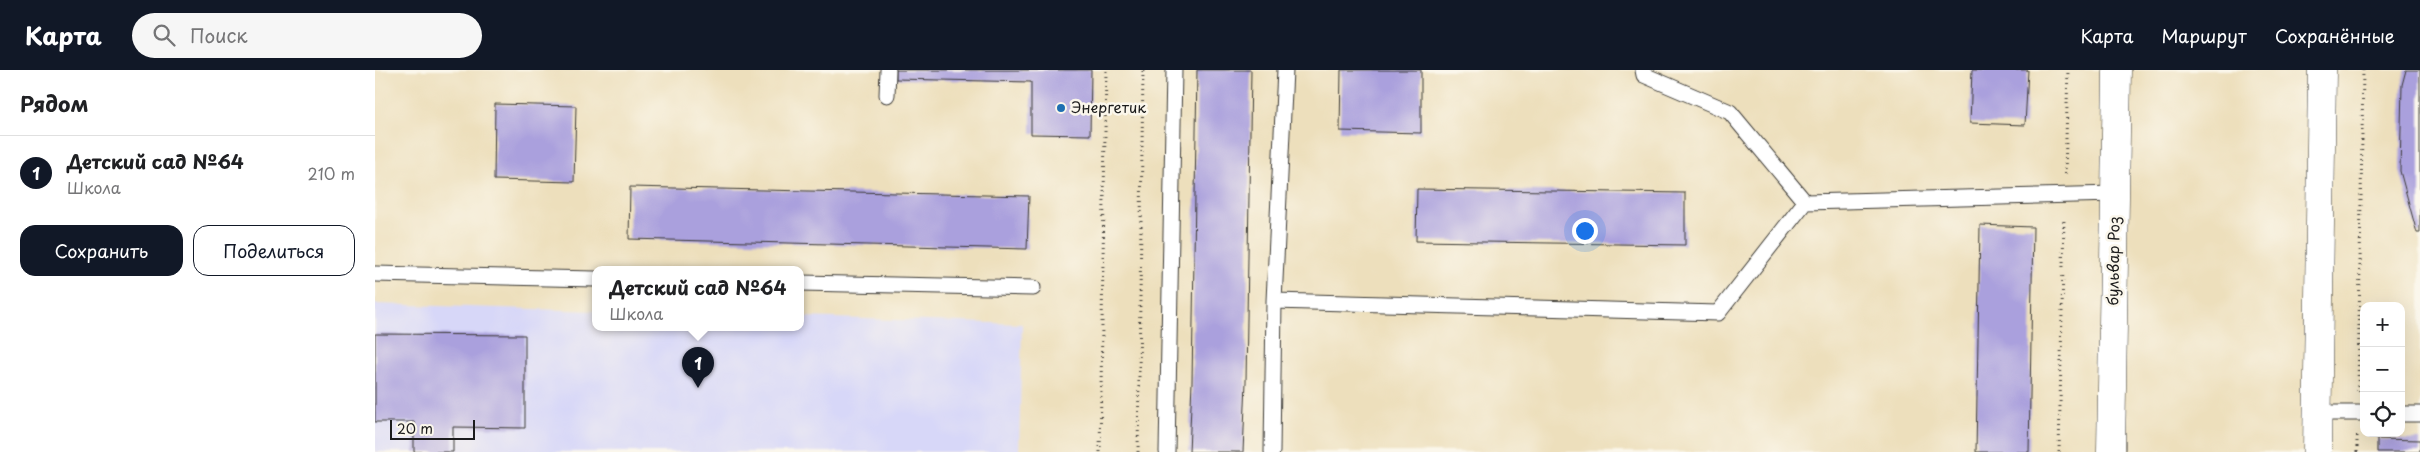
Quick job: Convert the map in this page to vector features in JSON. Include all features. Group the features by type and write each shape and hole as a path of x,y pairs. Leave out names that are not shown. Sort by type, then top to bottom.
{"street":[{"name":"бульвар Роз","path":"2111,452 2117,70"},
{"path":"2317,452 2322,70"}],"lane":[{"path":"887,95 888,70"},
{"path":"1167,452 1174,70"},
{"path":"1272,452 1274,302 1285,70"},
{"path":"1643,70 1644,75 1730,112 1805,202"},
{"path":"1805,202 2115,194"},
{"path":"1274,302 1718,313 1805,202"},
{"path":"375,274 592,279"},
{"path":"804,283 1033,288"},
{"path":"2317,413 2360,413"},
{"path":"2405,414 2420,414"}],"path":[{"path":"1100,452 1106,70"},
{"path":"1137,452 1143,70"},
{"path":"2059,452 2068,70"},
{"path":"2361,392 2363,70"},
{"path":"2357,452 2360,423"}],"shaded area":[{"path":"375,304 592,311 592,331 804,331 804,317 1022,324 1019,452 375,452"}],"building":[{"name":"Энергетик","path":"896,70 1091,70 1090,135 1031,134 1031,82 896,79"},
{"path":"1197,70 1251,70 1246,382 1243,452 1189,452 1192,382"},
{"path":"1341,70 1421,70 1421,133 1340,131"},
{"path":"1972,70 2028,70 2025,125 1970,123"},
{"path":"2406,70 2420,70 2420,233 2417,233 2400,171 2402,85"},
{"path":"495,104 576,106 574,182 494,180"},
{"path":"630,187 1029,196 1027,249 629,239"},
{"path":"1417,189 1685,193 1685,245 1416,241"},
{"path":"1980,225 2033,227 2029,452 1976,452"},
{"path":"375,334 525,335 525,428 453,427 453,452 414,452 414,422 375,422"},
{"path":"2377,439 2420,440 2420,452 2377,452"}],"place":[{"name":"Энергетик","path":"1061,108"},
{"name":"Детский сад №64","path":"698,388"}]}
